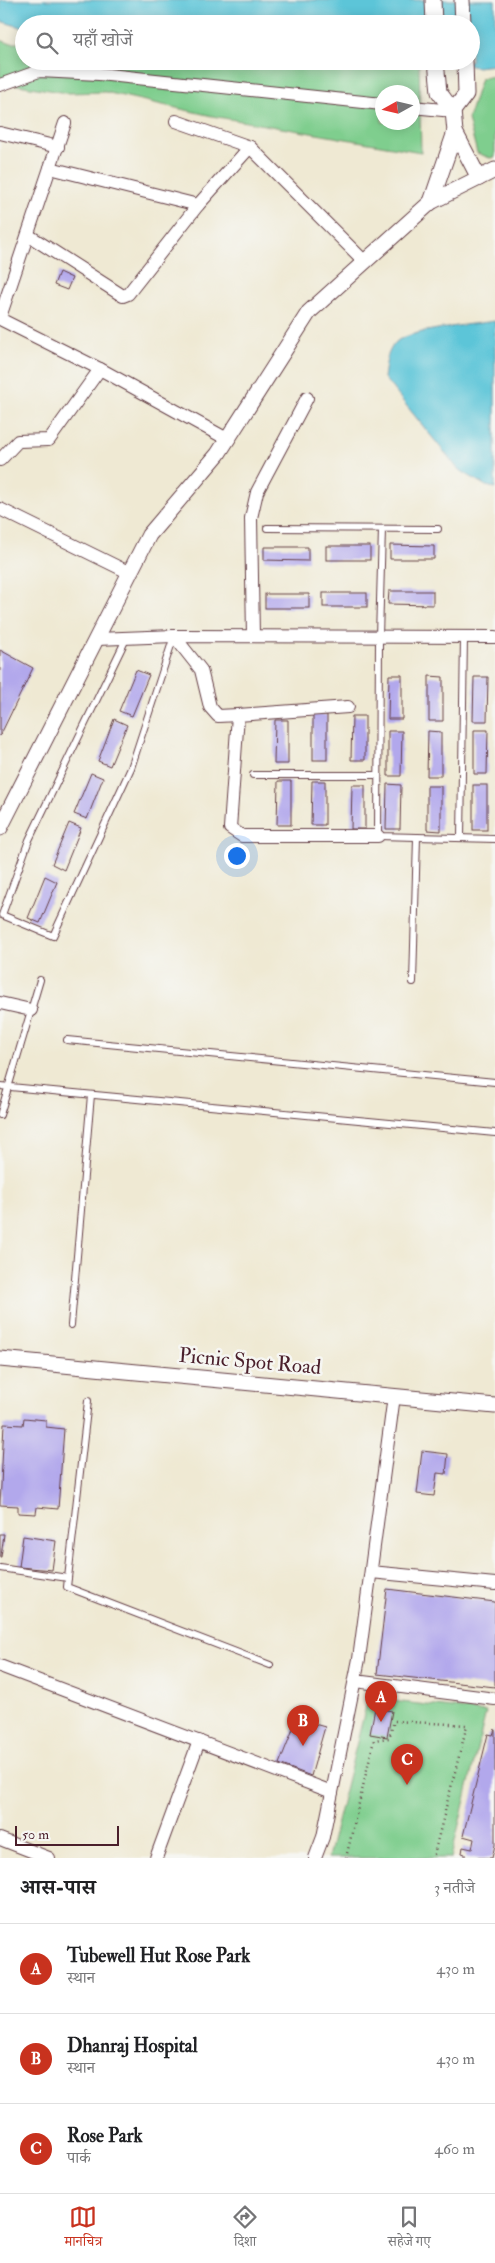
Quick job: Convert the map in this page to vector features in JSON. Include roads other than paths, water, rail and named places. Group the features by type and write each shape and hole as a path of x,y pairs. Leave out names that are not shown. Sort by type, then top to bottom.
{"street":[{"path":"433,0 434,15"},
{"path":"462,0 463,15"},
{"path":"432,202 454,132 453,111 439,92 437,70"},
{"path":"453,111 466,94 465,70"},
{"path":"0,85 39,71 99,74 375,103"},
{"path":"420,108 453,111"},
{"path":"176,121 250,147 365,262"},
{"path":"66,123 0,318 100,369 227,439"},
{"path":"454,132 479,178"},
{"path":"0,134 58,147"},
{"path":"28,235 123,296 128,294 198,206 250,147"},
{"path":"50,168 198,206"},
{"path":"0,828 149,534 218,454 309,312 432,202 495,170"},
{"path":"0,460 18,441 49,440 100,369"},
{"path":"253,636 250,518 257,492 307,398"},
{"path":"0,508 130,573"},
{"path":"174,636 201,670 210,707 218,716 348,707"},
{"path":"97,639 174,636 495,637"},
{"path":"238,715 230,828 242,836 378,836"},
{"path":"0,1003 31,1010"},
{"name":"Picnic Spot Road","path":"0,1359 495,1406"},
{"path":"315,1858 323,1837 355,1681 394,1396"},
{"path":"371,1572 495,1584"},
{"path":"0,1666 332,1792"},
{"path":"355,1681 495,1699"},
{"path":"156,1858 200,1741"},
{"path":"0,1839 49,1858"}],"lane":[{"path":"267,528 438,529"},
{"path":"382,529 377,775 378,836 495,839"},
{"path":"126,639 29,840 2,915 53,936 131,768 174,636"},
{"path":"461,838 464,637"},
{"path":"254,775 377,775"},
{"path":"413,982 417,837"},
{"path":"0,1116 40,980"},
{"path":"67,1040 495,1082"},
{"path":"0,1086 495,1133"},
{"path":"71,1325 91,1095"},
{"path":"88,1401 67,1587 270,1664"},
{"path":"0,1568 68,1578"}],"water":[{"path":"0,0 495,0 495,65 480,67 480,15 15,15 15,25 0,21"},
{"path":"495,321 495,488 486,486 458,469 384,378 390,350 396,342 403,338 428,331"}],"place":[{"name":"Tubewell Hut Rose Park","path":"381,1722"},
{"name":"Dhanraj Hospital","path":"303,1746"},
{"name":"Rose Park","path":"407,1785"}]}
